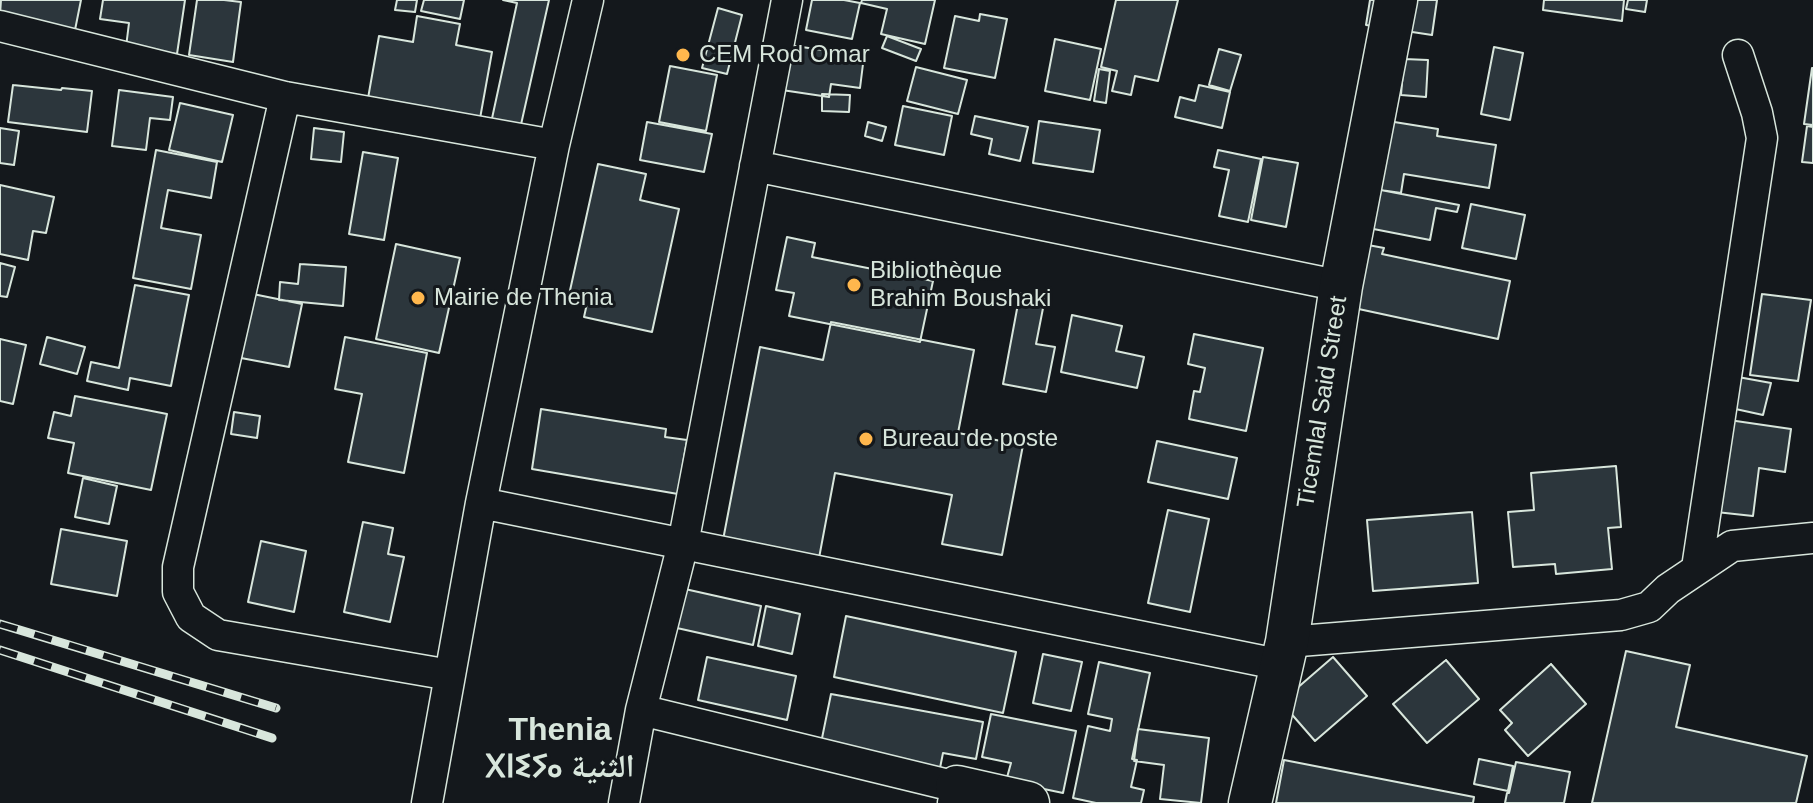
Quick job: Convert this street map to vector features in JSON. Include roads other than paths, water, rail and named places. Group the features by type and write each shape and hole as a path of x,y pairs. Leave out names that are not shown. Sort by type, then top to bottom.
{"main road":[{"name":"Ticemlal Said Street","path":"1250,803 1284,654 1341,286 1396,0"},
{"path":"955,795 1028,803"}],"street":[{"path":"427,803 481,503 554,145 588,0"},
{"path":"624,803 641,710 683,544 787,0"},
{"path":"0,26 285,97 554,145"},
{"path":"1697,568 1762,138 1738,55"},
{"path":"285,97 178,567 178,592 191,617 218,635 450,675"},
{"path":"755,166 1341,286"},
{"path":"481,503 683,544 1284,654 1621,615 1649,607 1668,589 1732,546 1813,538"},
{"path":"641,710 955,795"}],"railway":[{"path":"0,624 276,708"},
{"path":"0,650 272,738"}],"place":[{"name":"CEM Rod Omar","path":"683,55"},
{"name":"Bibliothèque Brahim Boushaki","path":"854,285"},
{"name":"Mairie de Thenia","path":"418,298"},
{"name":"Bureau de poste","path":"866,439"}],"district":[{"name":"Thenia ⵝⵏⵉⵢⴰ الثنية","path":"560,750"}]}
